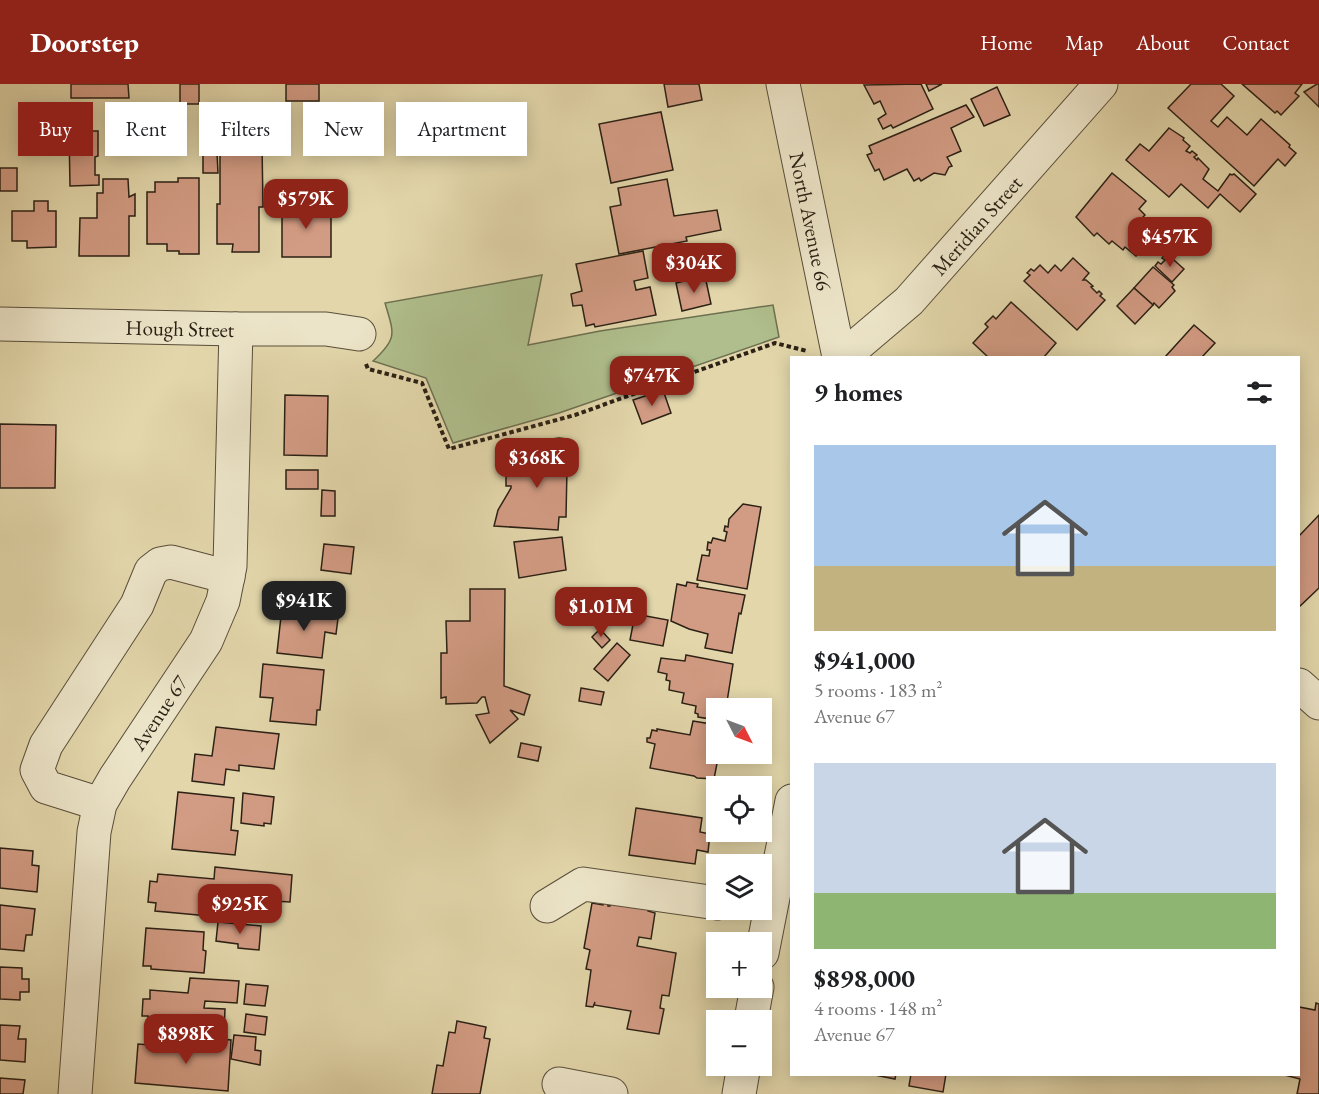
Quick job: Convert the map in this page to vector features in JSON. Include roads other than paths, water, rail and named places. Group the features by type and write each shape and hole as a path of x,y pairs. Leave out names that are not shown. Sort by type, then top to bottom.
{"street":[{"name":"North Avenue 66","path":"783,84 830,355"},
{"name":"Meridian Street","path":"830,355 909,301 1101,84"},
{"name":"Hough Street","path":"0,324 326,329 359,334"},
{"name":"Avenue 67","path":"75,1094 94,832 100,804 206,641 223,601 228,577 231,531 236,329"},
{"path":"100,804 46,787 37,770 46,745 137,604 151,571 160,564 171,562 228,577"},
{"path":"1300,686 1319,703"},
{"path":"772,874 790,808"},
{"path":"547,906 583,884 706,901"},
{"path":"559,1084 611,1094"}]}
